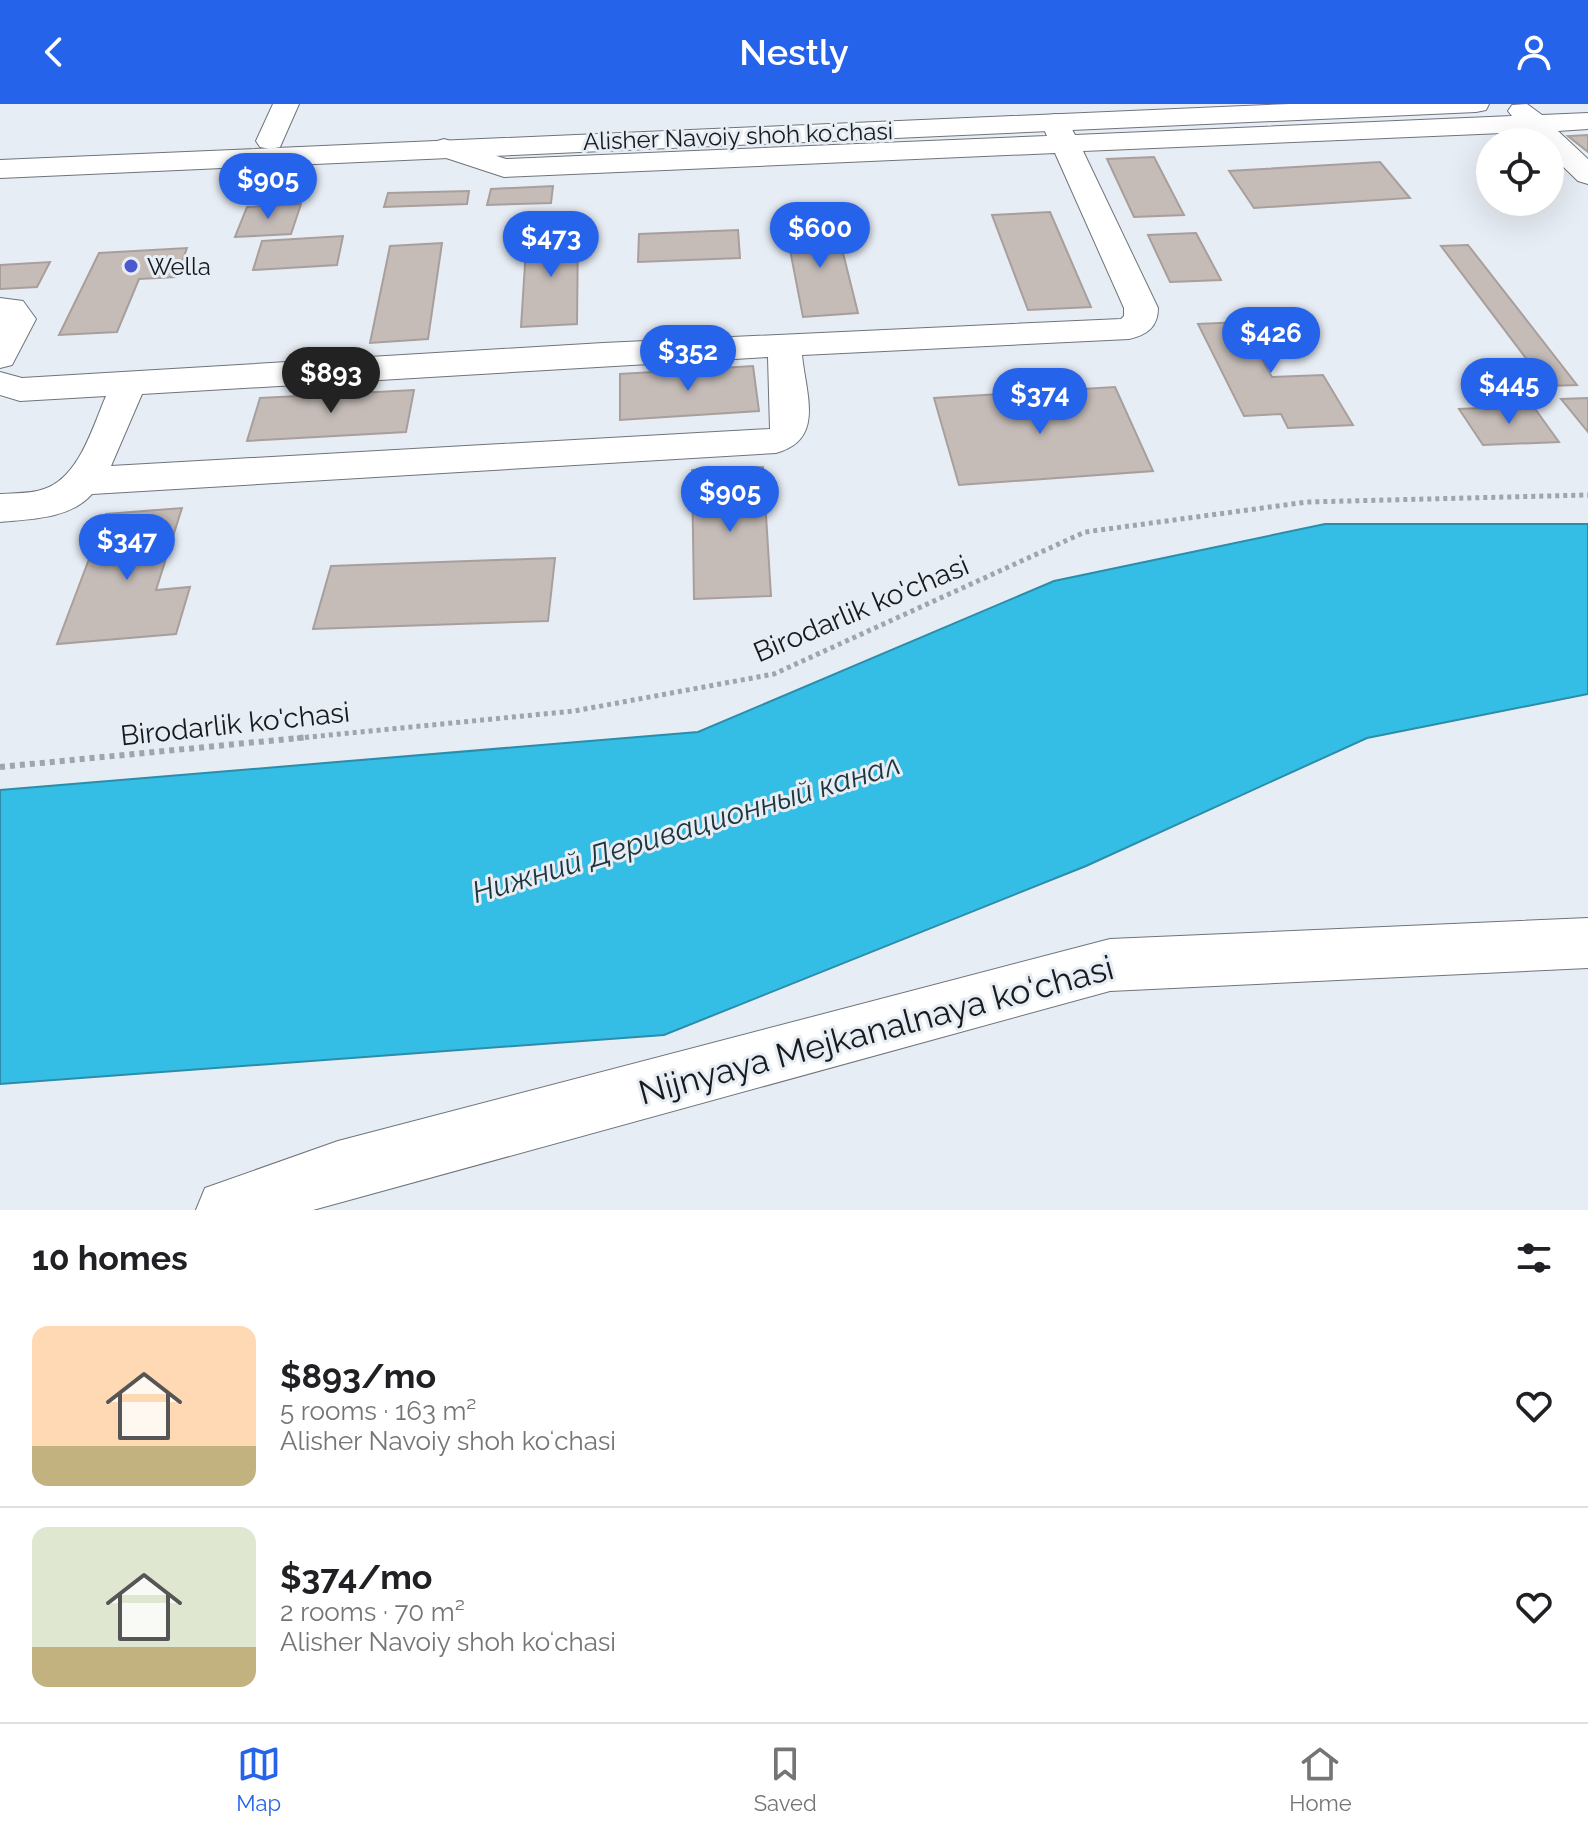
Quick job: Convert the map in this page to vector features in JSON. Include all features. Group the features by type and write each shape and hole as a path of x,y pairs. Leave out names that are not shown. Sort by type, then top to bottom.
{"main road":[{"path":"267,148 286,104"},
{"name":"Alisher Navoiy shoh koʻchasi","path":"0,169 267,148 1116,104"},
{"path":"1060,133 1476,104"},
{"path":"1060,133 1524,114 1588,121"},
{"path":"1524,114 1588,175"},
{"path":"0,383 20,390 1129,329 1141,320 1141,308 1060,133"},
{"name":"Alisher Navoiy shoh koʻchasi","path":"0,153 444,148 504,168 1060,133"},
{"path":"0,308 11,308 19,319 0,357"},
{"path":"85,481 776,441 785,437 791,428 784,346"},
{"path":"0,508 63,497 85,481 129,383"},
{"name":"Nijnyaya Mejkanalnaya ko‘chasi","path":"227,1210 338,1171 1110,965 1588,943"}],"path":[{"name":"Birodarlik ko'chasi","path":"0,767 574,711 774,674 1085,532 1307,502 1588,495"}],"water":[{"name":"Нижний Деривационный канал","path":"1325,524 1588,524 1588,694 1367,738 1086,866 664,1035 0,1084 0,790 698,732 1054,581"}],"building":[{"path":"1588,135 1588,152 1568,136"},
{"path":"1154,157 1184,215 1134,217 1107,159"},
{"path":"1380,162 1410,198 1254,208 1229,171"},
{"path":"553,186 551,203 487,205 491,189"},
{"path":"469,191 467,204 384,207 388,193"},
{"path":"301,204 291,234 235,237 247,207"},
{"path":"1050,212 1091,307 1028,310 992,215"},
{"path":"835,221 858,313 803,317 785,224"},
{"path":"578,230 577,324 521,327 527,233"},
{"path":"738,230 740,258 638,262 639,234"},
{"path":"1196,233 1221,280 1170,282 1148,235"},
{"path":"343,236 337,265 253,270 262,241"},
{"path":"442,243 428,339 370,343 390,246"},
{"path":"1468,245 1577,385 1547,386 1441,246"},
{"path":"187,248 176,277 139,279 117,332 59,335 99,253"},
{"path":"50,262 37,287 0,289 0,265"},
{"path":"1289,320 1307,350 1258,352 1272,377 1323,375 1353,425 1288,428 1281,414 1244,416 1198,324"},
{"path":"753,366 759,411 620,420 620,374"},
{"path":"1115,387 1153,471 959,485 934,398"},
{"path":"414,390 406,432 247,441 260,398"},
{"path":"1588,398 1588,432 1561,399"},
{"path":"1533,406 1559,442 1483,445 1459,409"},
{"path":"763,467 771,596 694,599 692,470"},
{"path":"182,508 156,590 190,587 176,634 57,644 106,514"},
{"path":"555,558 548,621 313,629 331,566"}],"place":[{"name":"Wella","path":"131,266"}]}
